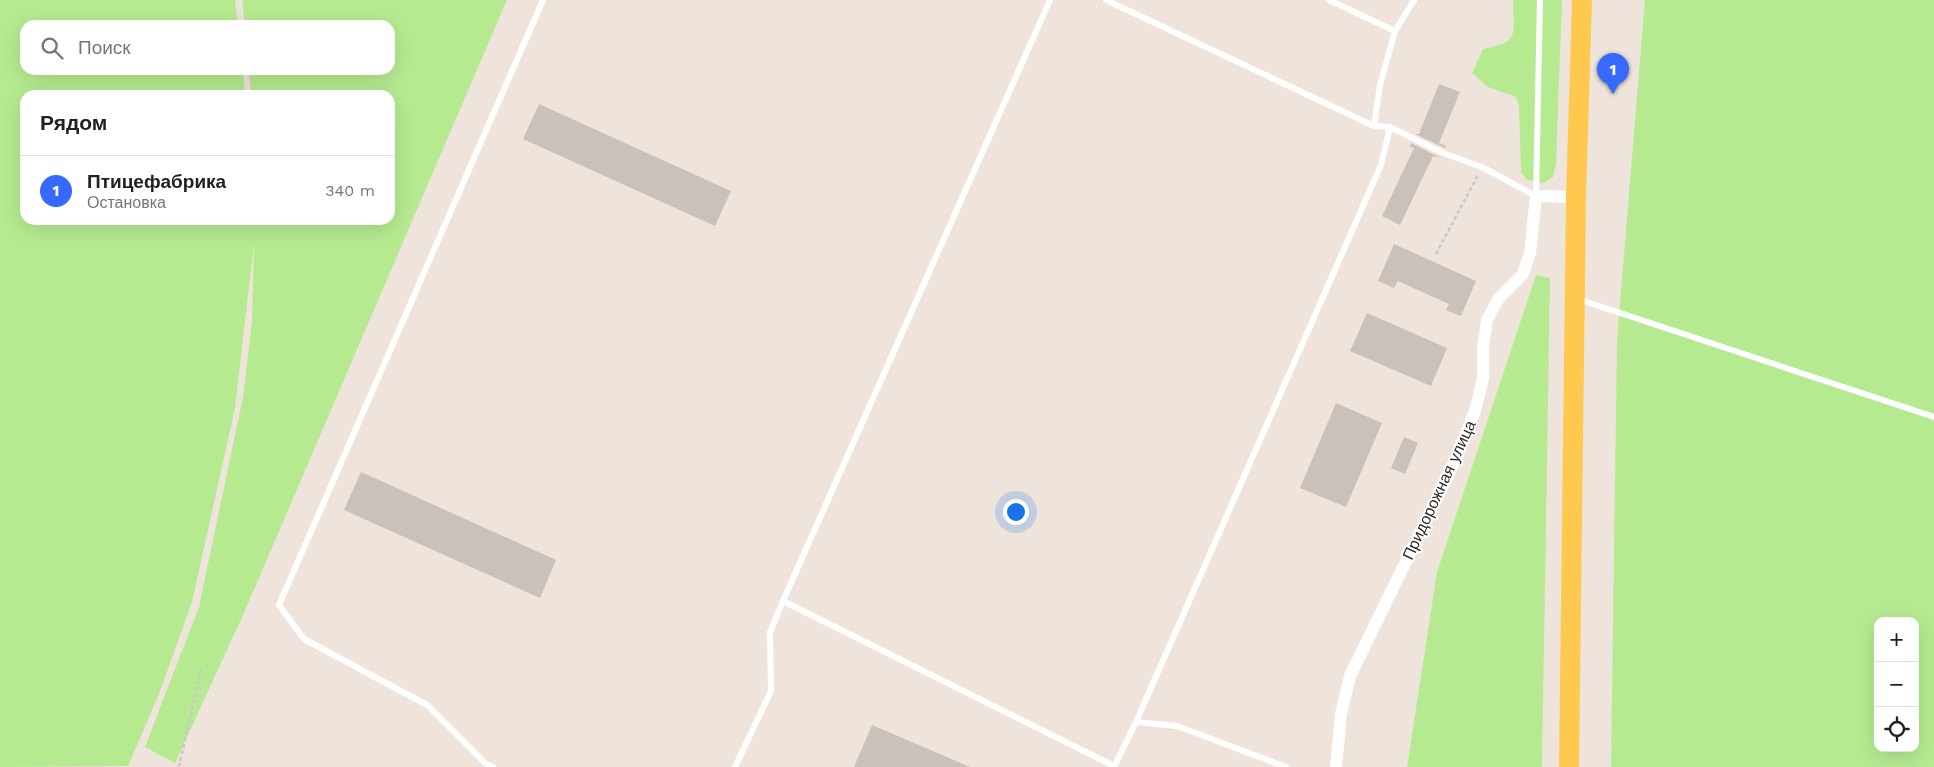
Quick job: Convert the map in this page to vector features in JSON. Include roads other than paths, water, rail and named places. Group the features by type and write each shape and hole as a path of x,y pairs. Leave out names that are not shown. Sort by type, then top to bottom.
{"main road":[{"path":"1569,767 1574,298 1582,0"}],"street":[{"path":"1536,196 1576,197"},
{"name":"Придорожная улица","path":"1336,767 1341,714 1350,676 1454,463 1475,411 1483,379 1483,348 1486,320 1499,298 1523,274 1530,253 1536,196"}],"lane":[{"path":"493,767 486,764 427,705 304,639 279,605 543,0"},
{"path":"735,767 771,691 770,632 782,601 1050,0"},
{"path":"1106,0 1374,126 1390,127 1443,153 1482,168 1536,196 1540,0"},
{"path":"1329,0 1395,32"},
{"path":"1374,126 1380,85 1395,32 1414,0"},
{"path":"782,601 1114,767 1136,722 1381,165 1390,127"},
{"path":"1574,298 1934,417"},
{"path":"1136,722 1177,726 1286,767"}],"place":[{"name":"Птицефабрика","path":"1613,94"}]}
